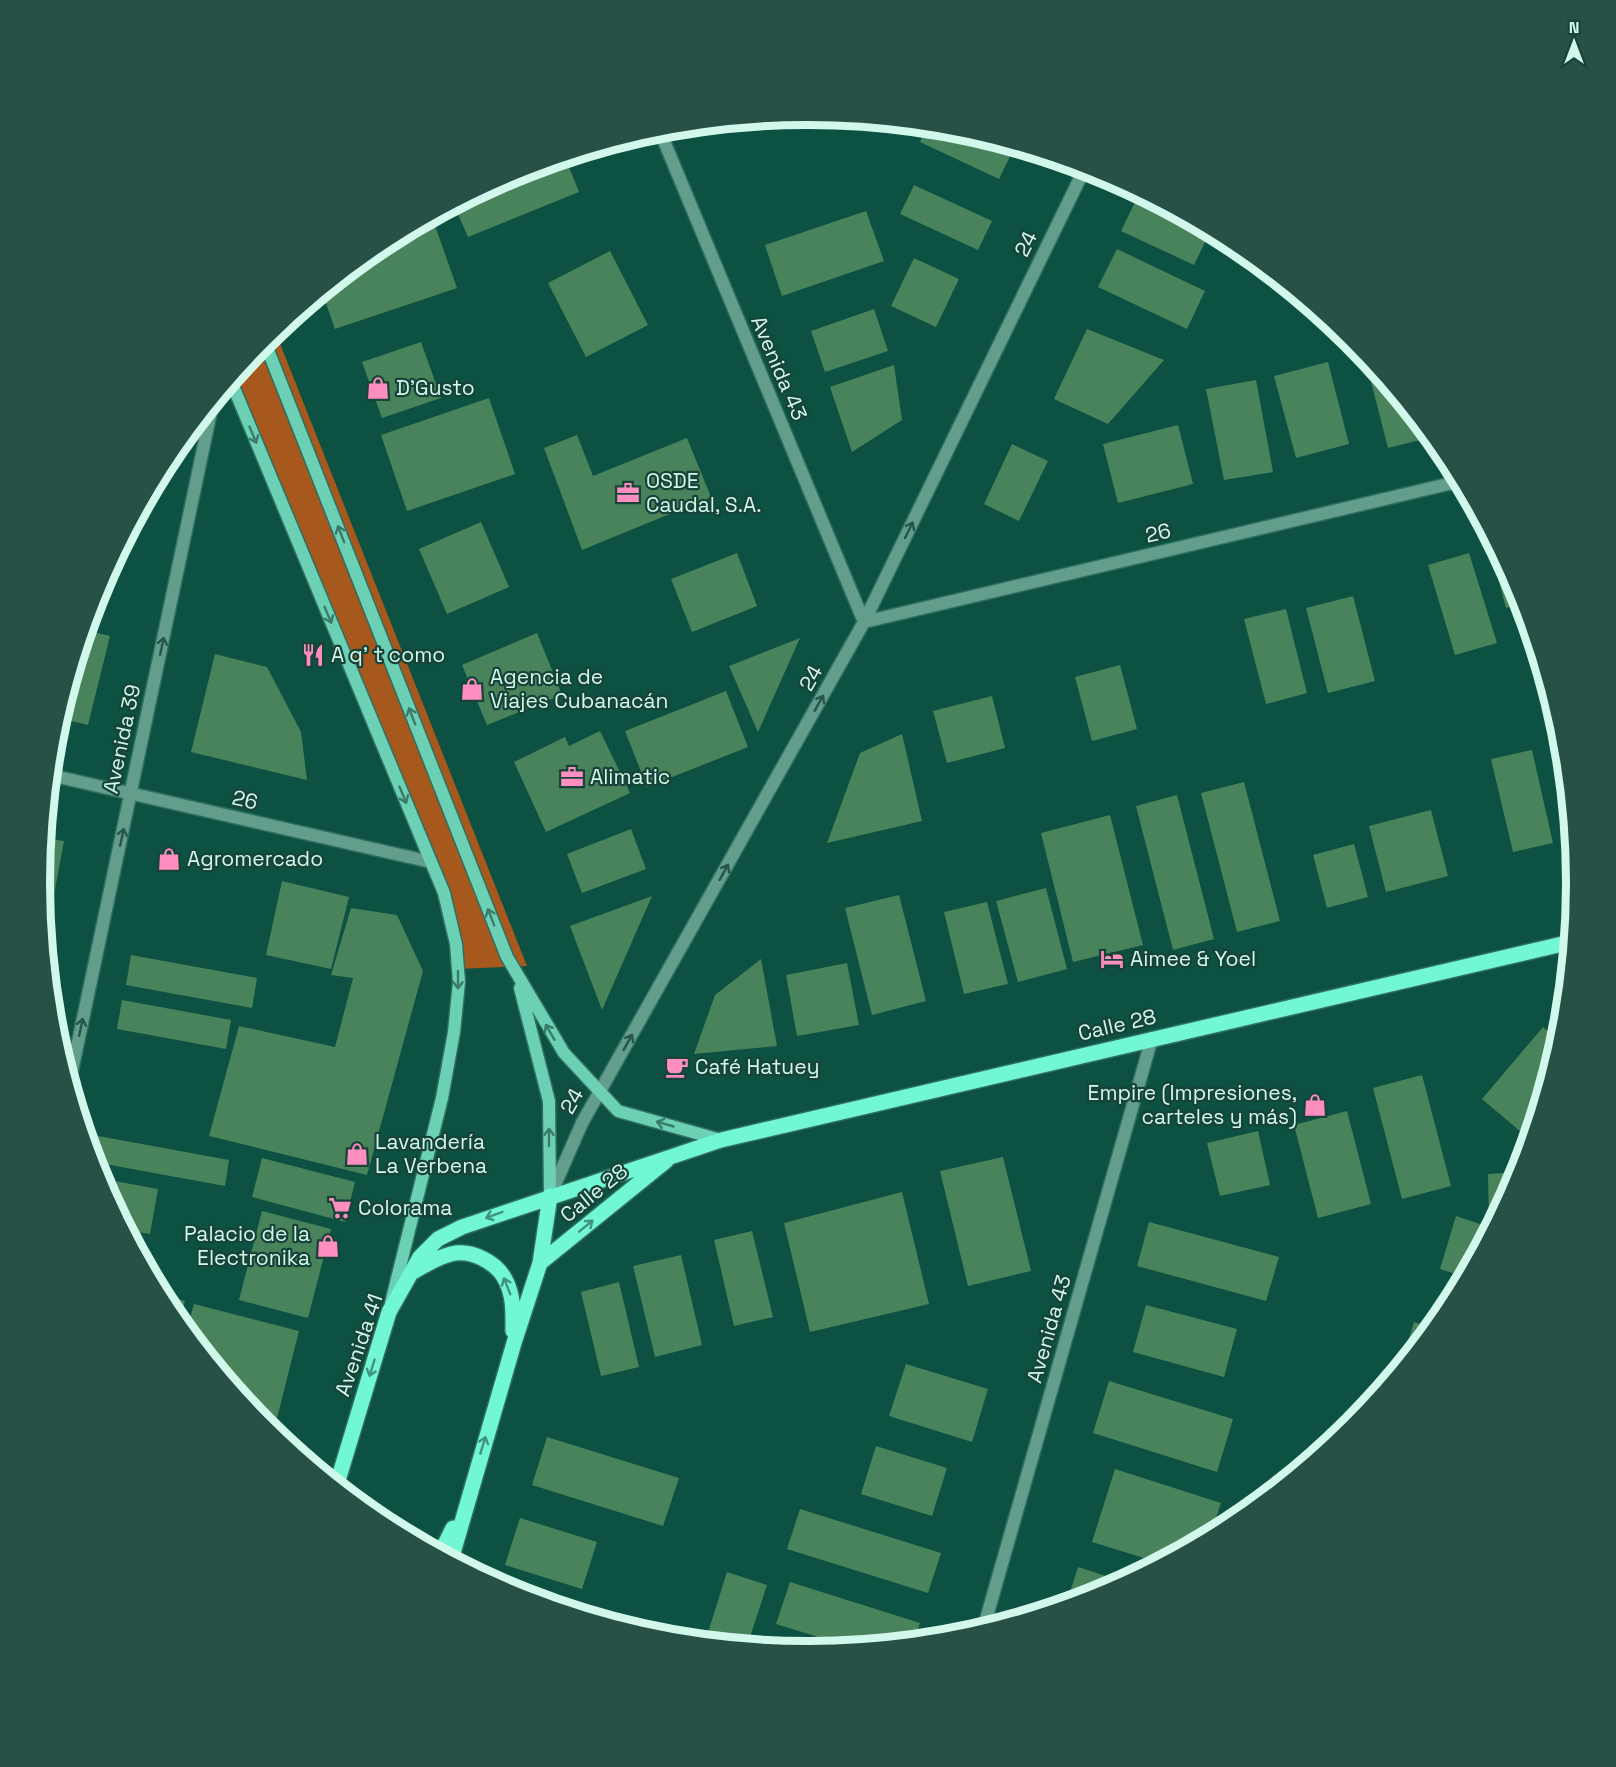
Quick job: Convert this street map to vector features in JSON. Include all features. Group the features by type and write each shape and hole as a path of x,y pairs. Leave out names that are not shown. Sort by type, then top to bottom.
{"main road":[{"path":"268,351 515,970 549,1101 549,1196 540,1263 514,1343 453,1553"},
{"path":"234,388 431,862 449,914 456,944 459,982 454,1032 442,1098 389,1312"},
{"name":"Calle 28","path":"549,1196 721,1140 1564,944"},
{"path":"515,970 554,1039 599,1093 618,1111 721,1140"},
{"name":"Calle 28","path":"540,1263 674,1155"},
{"name":"Avenida 41","path":"338,1479 389,1312 407,1276 438,1239 462,1227 549,1196"},
{"path":"407,1276 428,1263 453,1253 481,1257 495,1266 506,1280 513,1301 514,1343"},
{"path":"443,1548 467,1501"}],"street":[{"name":"Avenida 43","path":"662,140 864,622"},
{"name":"24","path":"549,1196 582,1123 864,622 1081,176"},
{"name":"Avenida 39","path":"72,1069 210,417"},
{"name":"26","path":"864,622 1452,483"},
{"name":"26","path":"57,777 431,862"},
{"name":"Avenida 43","path":"986,1620 1152,1038"}],"shaded area":[{"path":"279,341 527,966 458,969 444,893 238,383"}],"building":[{"path":"923,134 1012,153 999,179 920,142"},
{"path":"568,164 579,192 468,237 457,212 518,183"},
{"path":"914,185 992,221 978,250 900,214"},
{"path":"1136,200 1207,239 1194,265 1121,231"},
{"path":"866,211 884,261 782,296 765,245"},
{"path":"434,224 457,288 335,329 325,299 387,253"},
{"path":"1117,249 1205,291 1187,329 1098,287"},
{"path":"610,251 648,325 586,357 548,283"},
{"path":"914,258 959,279 936,327 891,306"},
{"path":"874,309 888,351 825,372 811,331"},
{"path":"1087,329 1164,360 1108,424 1054,399"},
{"path":"421,342 441,398 382,418 362,362"},
{"path":"1328,362 1349,444 1296,458 1274,376"},
{"path":"894,365 902,420 852,452 830,387"},
{"path":"1369,373 1423,439 1388,448"},
{"path":"1256,380 1273,472 1224,480 1206,389"},
{"path":"489,398 515,474 407,511 381,435"},
{"path":"1178,425 1193,484 1118,503 1103,444"},
{"path":"577,435 593,476 687,438 711,497 582,550 544,448"},
{"path":"1012,444 1048,461 1019,521 984,504"},
{"path":"481,522 509,587 447,614 419,549"},
{"path":"737,553 757,606 692,632 671,579"},
{"path":"1469,553 1497,643 1455,655 1428,565"},
{"path":"1493,559 1514,606 1506,608"},
{"path":"1353,596 1375,681 1328,693 1306,608"},
{"path":"1286,609 1307,693 1266,704 1244,619"},
{"path":"93,632 110,636 88,725 68,720 75,687"},
{"path":"537,633 562,695 487,725 462,665"},
{"path":"800,638 758,732 729,666"},
{"path":"215,654 267,667 301,732 307,780 191,752"},
{"path":"1120,665 1137,729 1092,741 1075,677"},
{"path":"726,691 748,747 647,787 625,731"},
{"path":"992,696 1005,748 947,763 933,711"},
{"name":"Alimatic","path":"600,731 630,793 546,832 514,762 565,737 569,746"},
{"path":"902,734 922,821 827,843 860,753"},
{"path":"1532,750 1553,843 1513,852 1491,759"},
{"path":"1244,782 1280,921 1237,932 1201,793"},
{"path":"1177,795 1214,939 1173,950 1136,806"},
{"path":"1431,810 1448,876 1386,892 1369,826"},
{"path":"1110,815 1143,945 1073,962 1041,833"},
{"path":"631,829 646,869 582,893 567,854"},
{"path":"51,839 64,841 51,913"},
{"path":"1354,844 1368,897 1327,908 1313,855"},
{"path":"282,881 349,897 331,969 266,955"},
{"path":"1046,888 1067,969 1018,982 996,901"},
{"path":"899,895 926,1001 872,1015 845,908"},
{"path":"652,896 602,1010 570,926"},
{"path":"987,902 1008,984 964,994 944,912"},
{"path":"351,908 397,915 423,971 367,1175 209,1136 239,1026 335,1047 353,978 331,975"},
{"path":"131,955 257,978 252,1008 126,985"},
{"path":"761,959 777,1046 694,1054 715,995"},
{"path":"847,963 859,1025 797,1036 786,975"},
{"path":"122,1000 231,1020 226,1049 117,1029"},
{"path":"1543,1027 1551,1034 1541,1080 1523,1134 1482,1099"},
{"path":"1422,1075 1451,1186 1402,1199 1373,1088"},
{"path":"1347,1111 1371,1204 1318,1218 1294,1125"},
{"path":"1258,1131 1270,1185 1220,1196 1207,1143"},
{"path":"98,1136 229,1160 225,1186 103,1164 97,1145"},
{"path":"1003,1157 1031,1271 968,1286 940,1171"},
{"path":"262,1158 355,1182 345,1222 252,1197"},
{"path":"1509,1173 1489,1217 1488,1174"},
{"path":"110,1180 158,1189 150,1234 135,1232"},
{"path":"902,1192 929,1304 810,1332 784,1223"},
{"path":"262,1211 331,1229 308,1318 239,1300"},
{"path":"1456,1216 1485,1226 1458,1275 1440,1269"},
{"path":"1149,1222 1279,1257 1266,1301 1137,1266"},
{"path":"752,1231 773,1317 734,1326 714,1240"},
{"path":"681,1255 702,1345 655,1357 633,1266"},
{"path":"619,1282 639,1367 601,1376 581,1292"},
{"path":"172,1297 185,1301 182,1312"},
{"path":"194,1304 299,1331 276,1423 238,1384 189,1322"},
{"path":"1146,1305 1237,1329 1224,1377 1133,1352"},
{"path":"1414,1322 1424,1325 1410,1345 1405,1351"},
{"path":"906,1364 988,1389 972,1442 889,1416"},
{"path":"1109,1381 1233,1419 1217,1472 1093,1433"},
{"path":"547,1437 679,1478 663,1526 532,1485"},
{"path":"876,1446 947,1468 932,1516 861,1494"},
{"path":"1115,1469 1221,1503 1214,1523 1150,1560 1092,1542"},
{"path":"800,1509 941,1553 928,1593 787,1549"},
{"path":"520,1518 597,1542 582,1589 505,1565"},
{"path":"1078,1567 1112,1578 1098,1584 1069,1595"},
{"path":"727,1572 767,1585 749,1639 707,1636"},
{"path":"790,1582 920,1623 916,1634 831,1641 776,1624"}],"place":[{"name":"D'Gusto","path":"378,388"},
{"name":"OSDE Caudal, S.A.","path":"628,493"},
{"name":"A q' t como","path":"313,655"},
{"name":"Agencia de Viajes Cubanacán","path":"472,689"},
{"name":"Alimatic","path":"572,777"},
{"name":"Agromercado","path":"169,859"},
{"name":"Aimee & Yoel","path":"1112,959"},
{"name":"Café Hatuey","path":"677,1067"},
{"name":"Empire (Impresiones, carteles y más)","path":"1315,1105"},
{"name":"Lavandería La Verbena","path":"357,1154"},
{"name":"Colorama","path":"340,1208"},
{"name":"Palacio de la Electronika","path":"328,1246"}]}
